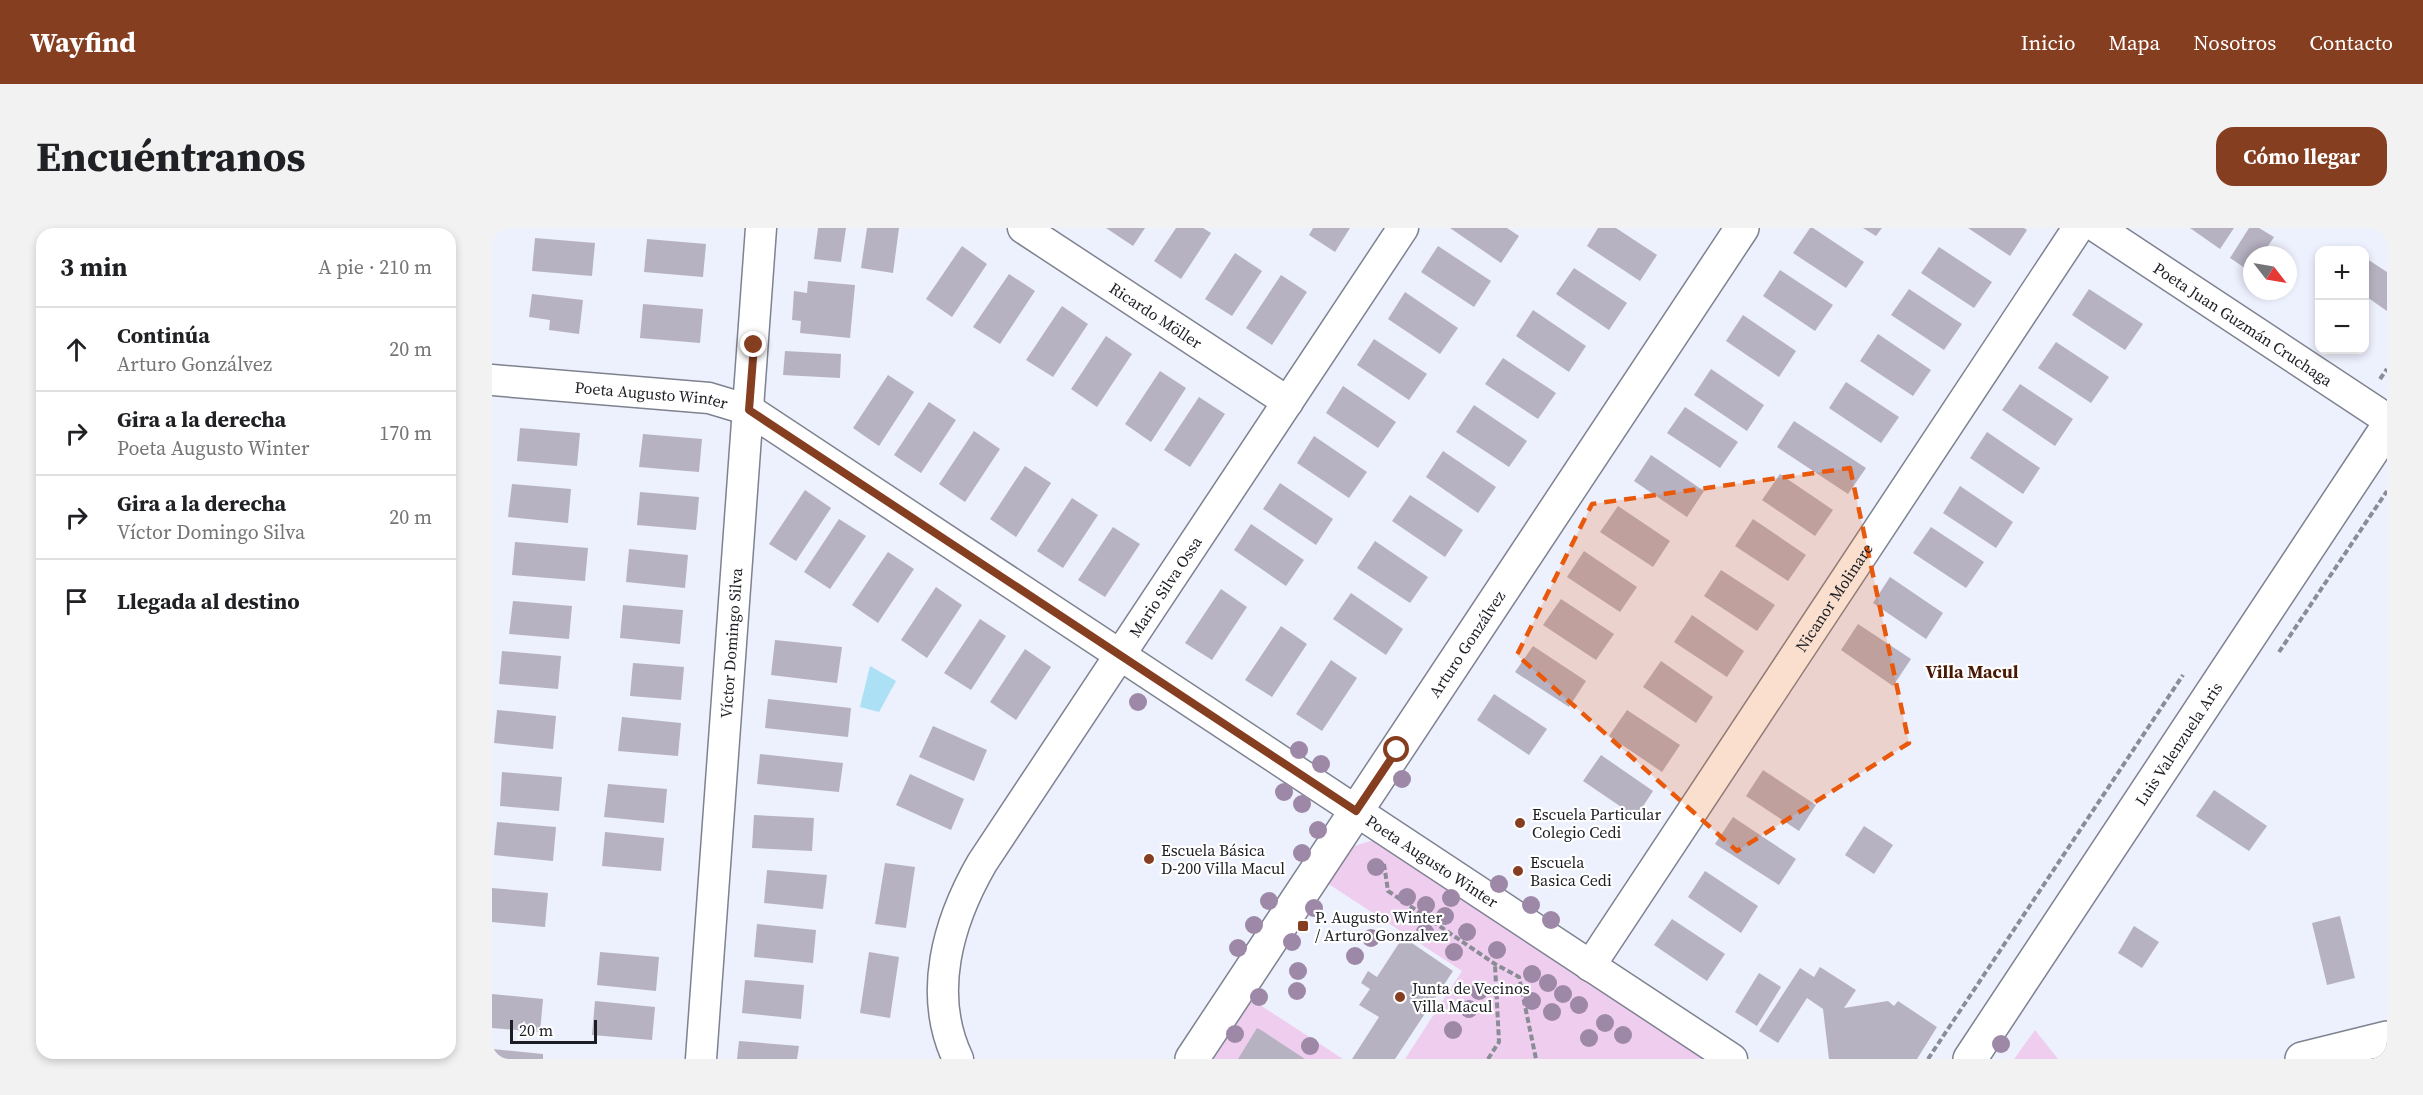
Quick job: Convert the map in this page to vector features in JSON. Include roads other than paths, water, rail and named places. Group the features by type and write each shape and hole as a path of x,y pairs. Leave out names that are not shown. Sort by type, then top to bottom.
{"street":[{"name":"Víctor Domingo Silva","path":"701,1059 761,228"},
{"name":"Ricardo Möller","path":"1023,228 1288,402"},
{"name":"Mario Silva Ossa","path":"958,1059 947,1031 942,990 946,948 966,891 982,863 1403,228"},
{"name":"Arturo Gonzálvez","path":"1192,1059 1742,228"},
{"name":"Nicanor Molinare","path":"1590,966 2078,228"},
{"name":"Poeta Juan Guzmán Cruchaga","path":"2098,228 2375,412"},
{"name":"Poeta Augusto Winter","path":"492,380 709,398 749,410 1732,1059"},
{"name":"Luis Valenzuela Aris","path":"1970,1059 2387,428"},
{"path":"2302,1059 2387,1038"}],"water":[{"path":"870,666 896,681 879,712 860,707"}],"place":[{"name":"Escuela Particular Colegio Cedi","path":"1520,823"},
{"name":"Escuela Básica D-200 Villa Macul","path":"1149,859"},
{"name":"Escuela Basica Cedi","path":"1518,871"},
{"name":"P. Augusto Winter / Arturo Gonzalvez","path":"1303,926"},
{"name":"Junta de Vecinos Villa Macul","path":"1400,997"}],"district":[{"name":"Villa Macul","path":"1972,672"}]}
